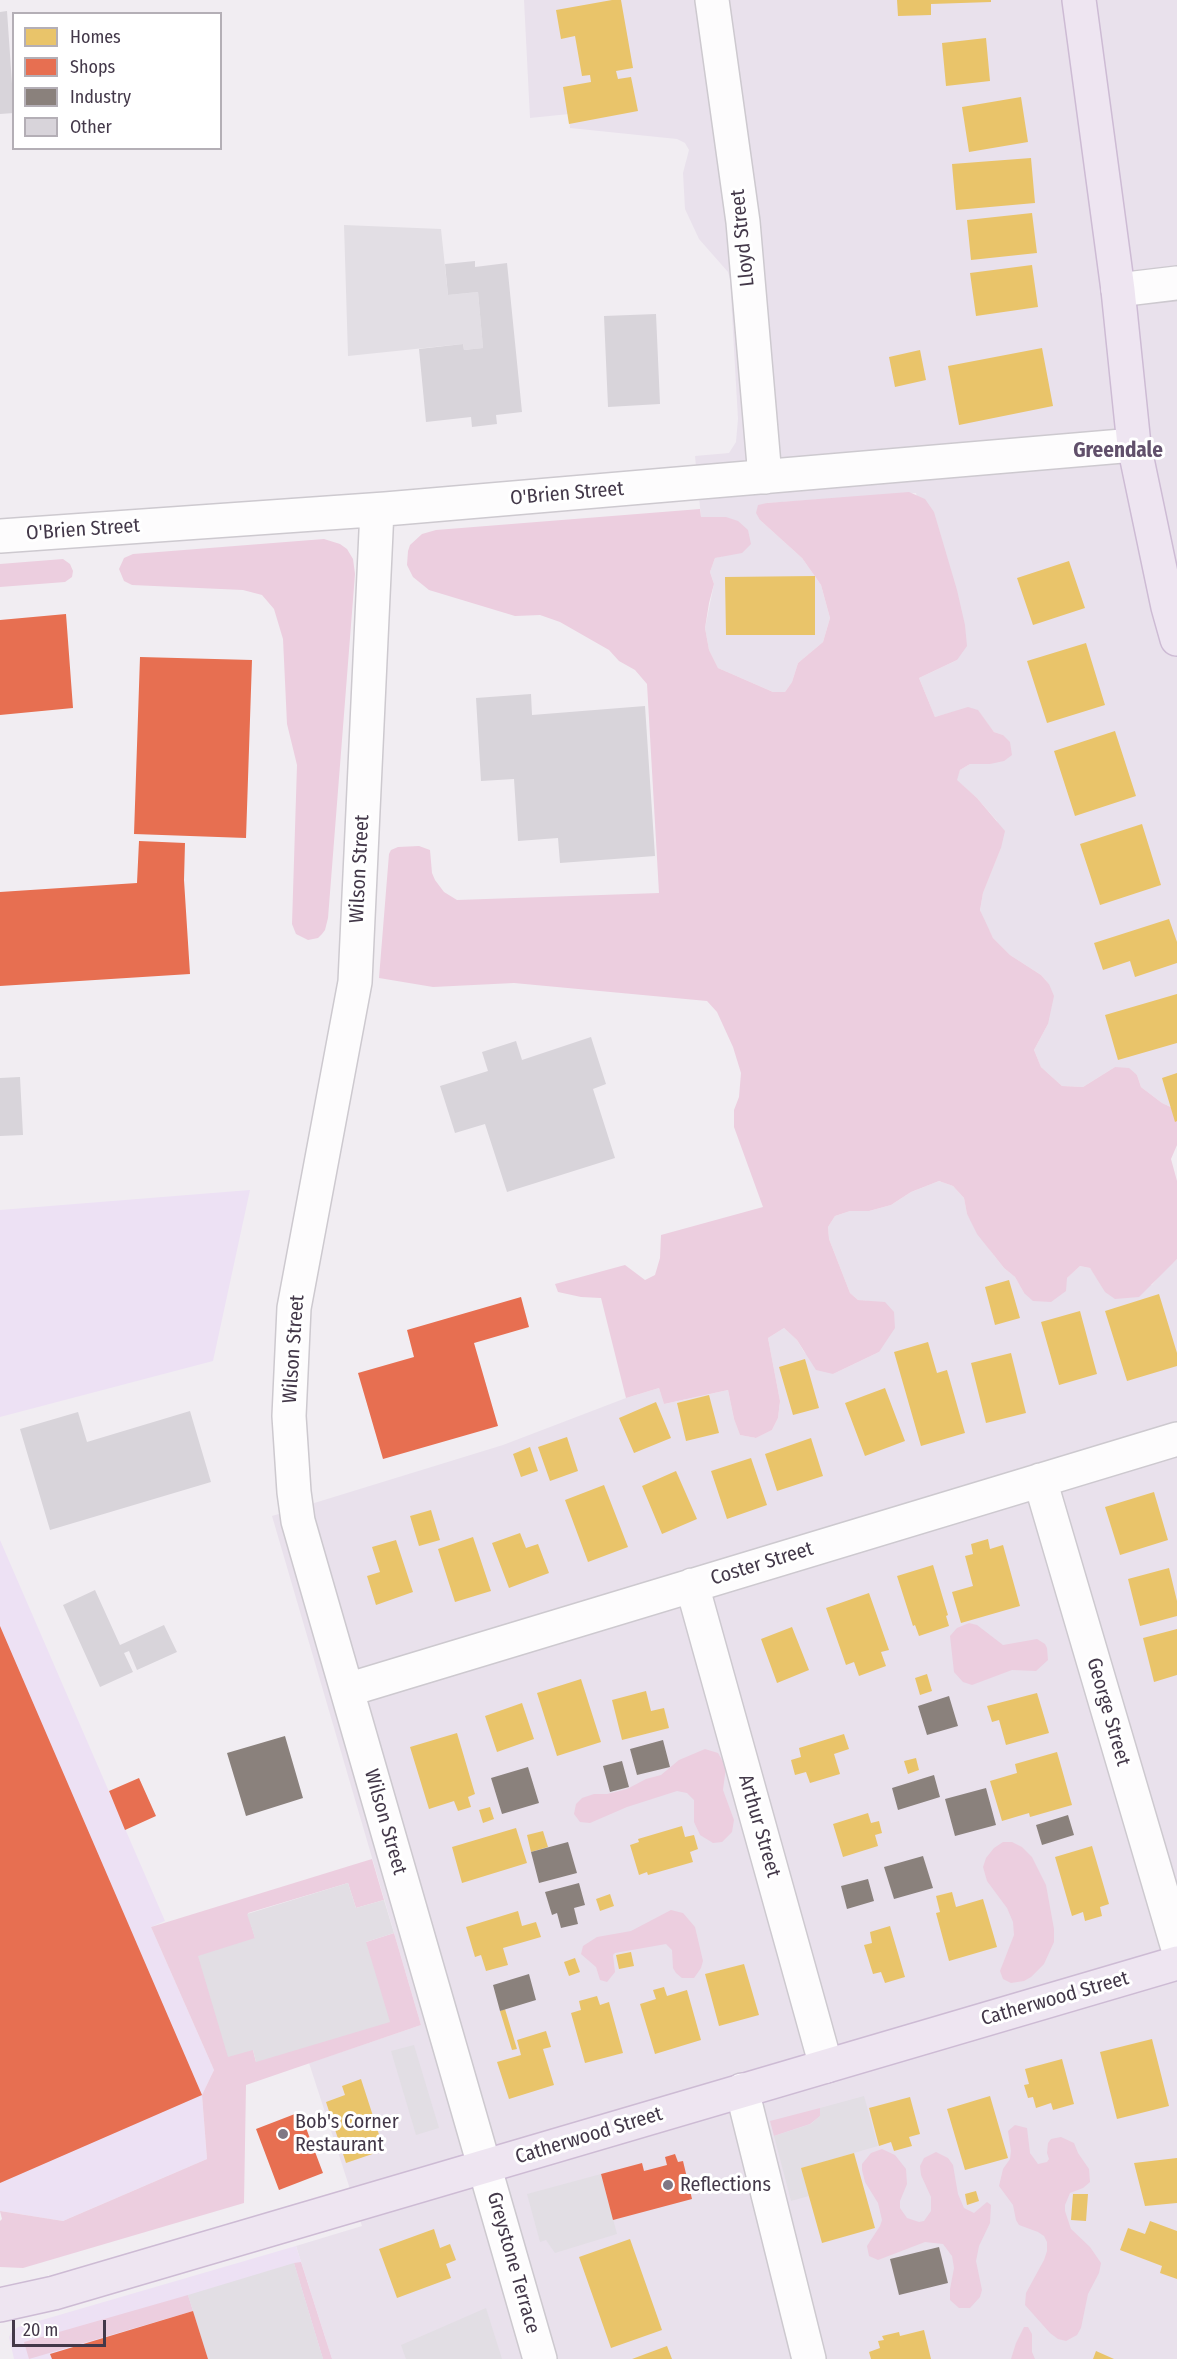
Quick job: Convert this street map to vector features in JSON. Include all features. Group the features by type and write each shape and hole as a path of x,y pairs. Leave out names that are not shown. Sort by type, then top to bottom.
{"main road":[{"path":"1079,0 1118,290 1134,446 1168,607 1177,639"},
{"name":"Catherwood Street","path":"0,2305 54,2293 1177,1963"}],"street":[{"name":"Lloyd Street","path":"712,0 743,222 765,477"},
{"path":"1118,290 1177,283"},
{"name":"O'Brien Street","path":"0,536 376,510 1134,446"},
{"name":"Wilson Street","path":"376,510 355,982 294,1308 289,1416 298,1521 485,2167"},
{"name":"Coster Street","path":"347,1690 1177,1438"},
{"name":"George Street","path":"1040,1480 1177,1945"},
{"name":"Arthur Street","path":"692,1585 826,2066"},
{"path":"742,2090 808,2359"},
{"name":"Greystone Terrace","path":"485,2167 540,2359"}],"shaded area":[{"path":"524,0 1177,0 1177,1110 1162,1103 1141,1087 1137,1075 1115,1067 1083,1087 1062,1086 1041,1067 1034,1050 1048,1024 1049,984 1041,975 1010,955 993,938 985,923 980,910 983,893 1001,848 997,821 977,798 956,780 960,770 970,764 990,764 1003,735 994,732 977,710 968,708 935,717 919,678 957,660 916,493 767,503 760,520 802,558 821,585 830,618 823,642 798,663 792,682 785,692 773,692 718,668 709,650 705,628 714,584 710,572 715,558 726,555 726,517 701,517 695,456 729,453 736,442 738,419 728,272 699,239 685,209 683,173 689,150 685,143 677,139 570,128 569,114 530,118"},
{"path":"344,225 441,229 448,295 478,292 483,348 464,350 463,344 348,356"},
{"path":"909,492 925,499 934,512 957,590 967,646 957,660 919,678 935,717 968,707 978,710 994,732 1003,735 1010,742 1012,755 1004,761 970,764 960,770 957,780 977,798 1005,831 1001,848 983,893 980,910 993,938 1010,955 1041,975 1049,984 1054,996 1048,1024 1034,1050 1041,1067 1062,1086 1083,1087 1115,1067 1129,1068 1137,1075 1141,1087 1162,1103 1177,1110 1177,1145 1171,1159 1177,1181 1177,1259 1139,1297 1115,1299 1105,1292 1090,1268 1080,1266 1067,1278 1066,1291 1051,1302 1033,1301 977,1234 967,1214 964,1198 953,1186 939,1181 911,1192 891,1205 869,1211 850,1211 835,1216 828,1227 829,1239 850,1293 858,1300 885,1302 894,1312 895,1328 879,1352 833,1374 816,1370 797,1340 784,1328 768,1338 780,1401 778,1418 772,1430 756,1438 740,1435 728,1390 664,1404 659,1388 626,1398 601,1298 558,1292 555,1284 625,1265 645,1280 655,1275 660,1258 661,1235 763,1207 734,1127 734,1110 739,1097 741,1073 733,1047 717,1012 707,1001 514,983 433,987 379,978 389,854 391,850 398,847 419,846 430,850 432,873 435,880 444,892 457,900 659,893 647,684 635,670 619,661 609,650 560,622 540,615 515,616 429,590 413,577 407,565 408,551 410,545 422,534 436,530 700,509 701,517 726,517 738,521 748,530 751,544 742,553 715,558 710,572 714,584 705,628 709,650 718,668 773,692 785,692 792,682 798,663 823,642 830,618 821,585 802,558 760,520 756,513 758,505"},
{"path":"324,539 347,549 353,559 355,574 328,918 322,934 318,938 308,940 296,934 292,924 297,765 287,724 283,639 274,609 262,595 243,590 132,585 124,581 119,569 124,558 133,554"},
{"path":"63,559 70,564 73,571 72,577 65,582 0,587 0,564"},
{"path":"939,1181 953,1186 964,1198 967,1214 992,1253 1015,1277 1024,1293 1067,1278 1080,1266 1090,1268 1097,1278 1152,1285 1162,1272 1177,1259 1177,2359 332,2359 296,2246 362,2226 309,2063 421,2025 272,1516 503,1445 626,1398 659,1388 664,1404 728,1390 740,1435 756,1438 772,1430 778,1418 780,1401 768,1338 784,1328 797,1340 804,1352 833,1374 879,1352 885,1303 858,1300 850,1293 829,1239 828,1227 835,1216 850,1211 869,1211 891,1205 911,1192"},
{"path":"250,1190 213,1361 0,1417 0,1210"},
{"path":"0,1540 165,1921 151,1927 214,2070 202,2095 207,2159 63,2221 0,2211"},
{"path":"969,1623 977,1625 1003,1645 1037,1639 1045,1644 1048,1660 1036,1671 1012,1670 972,1685 963,1682 954,1672 950,1636 957,1628"},
{"path":"705,1749 718,1753 726,1767 723,1790 734,1820 732,1832 722,1842 713,1843 700,1835 694,1822 694,1800 687,1793 677,1791 627,1807 590,1823 580,1822 574,1814 576,1804 582,1798 627,1789 646,1779 661,1775 679,1760"},
{"path":"1003,1842 1012,1842 1022,1847 1032,1857 1046,1885 1054,1929 1054,1942 1044,1964 1031,1977 1024,1981 1011,1983 1003,1979 1000,1971 1014,1935 1013,1922 1007,1908 987,1881 983,1867 986,1858 994,1848"},
{"path":"372,1859 384,1900 356,1908 348,1883 248,1913 255,1938 253,2050 256,2062 366,1942 394,1933 421,2025 246,2085 244,2203 23,2268 0,2267 0,2221 2,2219 0,2211 63,2221 207,2159 202,2095 214,2070 151,1927"},
{"path":"348,1883 356,1908 384,1900 394,1933 366,1942 390,2022 256,2062 253,2050 228,2057 198,1956 255,1938 247,1914"},
{"path":"671,1910 683,1913 695,1927 703,1961 694,1978 682,1978 676,1973 673,1968 672,1950 666,1944 615,1953 613,1955 615,1972 607,1982 600,1980 596,1967 581,1954 583,1946 597,1937 631,1931"},
{"path":"414,2045 439,2128 416,2135 391,2051"},
{"path":"864,2096 878,2146 802,2168 809,2196 791,2201 774,2136 811,2124 820,2116 820,2108"},
{"path":"820,2108 820,2116 810,2124 774,2136 770,2121"},
{"path":"1015,2125 1027,2128 1030,2153 1038,2164 1047,2162 1049,2159 1048,2143 1051,2139 1061,2137 1074,2143 1089,2169 1090,2182 1083,2188 1070,2193 1065,2211 1071,2229 1090,2247 1101,2263 1099,2273 1088,2294 1081,2328 1077,2335 1066,2341 1050,2333 1025,2305 1026,2293 1044,2260 1047,2242 1038,2232 1019,2225 1013,2205 999,2186 1003,2169 1010,2159 1008,2131"},
{"path":"882,2149 895,2155 906,2169 907,2184 900,2201 900,2208 907,2218 919,2222 924,2221 931,2211 931,2197 921,2175 920,2166 924,2158 936,2152 948,2158 953,2165 958,2194 964,2208 974,2213 987,2202 991,2205 990,2223 979,2246 976,2261 982,2290 980,2297 970,2308 959,2308 950,2300 954,2268 952,2256 943,2244 925,2242 878,2260 869,2256 867,2246 882,2220 878,2203 865,2182 862,2164 871,2153"},
{"path":"601,2174 617,2234 555,2253 546,2240 540,2242 527,2194"},
{"path":"296,2246 332,2359 14,2359 9,2337 18,2327"},
{"path":"301,2262 332,2359 323,2359 294,2263"},
{"path":"294,2263 323,2359 208,2359 188,2295"},
{"path":"188,2295 193,2311 29,2359 24,2342"},
{"path":"486,2308 502,2359 406,2359 401,2345"},
{"path":"1024,2327 1028,2327 1032,2334 1032,2352 1035,2359 1011,2359 1016,2343"}],"building: Homes":[{"path":"621,0 633,68 616,71 618,79 631,77 638,111 569,124 563,87 591,82 590,75 582,76 575,36 561,39 556,10"},
{"path":"897,0 991,0 991,2 931,4 931,15 898,16"},
{"path":"986,38 990,81 946,86 942,43"},
{"path":"1021,97 1028,142 969,152 962,107"},
{"path":"1031,158 1035,203 956,210 952,164"},
{"path":"1032,213 1037,253 971,260 967,220"},
{"path":"1032,265 1038,307 976,316 970,273"},
{"path":"1042,348 1053,406 959,425 948,366"},
{"path":"920,350 926,380 895,387 889,357"},
{"path":"1069,561 1085,608 1033,625 1017,578"},
{"path":"815,576 815,635 726,635 725,577"},
{"path":"1086,643 1105,705 1047,723 1027,661"},
{"path":"1115,731 1136,796 1075,816 1054,751"},
{"path":"1142,824 1161,885 1100,905 1080,844"},
{"path":"1169,919 1177,942 1177,963 1135,977 1130,961 1103,970 1094,943"},
{"path":"1177,994 1177,1043 1118,1060 1105,1015"},
{"path":"1177,1073 1177,1121 1175,1122 1162,1078"},
{"path":"1009,1280 1020,1318 995,1325 985,1287"},
{"path":"1159,1294 1177,1353 1177,1366 1127,1381 1105,1311"},
{"path":"1080,1311 1097,1374 1059,1385 1041,1322"},
{"path":"928,1342 937,1373 947,1370 965,1433 921,1446 894,1352"},
{"path":"1011,1353 1026,1413 986,1423 971,1363"},
{"path":"805,1359 819,1408 793,1415 779,1367"},
{"path":"885,1388 905,1441 865,1456 845,1403"},
{"path":"709,1395 719,1433 686,1441 677,1403"},
{"path":"656,1402 671,1438 634,1453 619,1418"},
{"path":"567,1437 578,1471 550,1481 538,1447"},
{"path":"811,1438 823,1476 777,1491 765,1454"},
{"path":"530,1447 538,1471 521,1477 513,1454"},
{"path":"751,1458 767,1505 727,1519 711,1471"},
{"path":"676,1471 697,1519 662,1534 642,1486"},
{"path":"604,1485 628,1547 588,1562 565,1500"},
{"path":"1154,1492 1168,1540 1120,1555 1105,1507"},
{"path":"431,1510 440,1540 419,1546 410,1516"},
{"path":"520,1533 526,1548 538,1544 549,1573 509,1588 492,1543"},
{"path":"473,1537 491,1591 455,1602 438,1549"},
{"path":"988,1539 990,1549 1003,1545 1020,1606 961,1623 952,1592 973,1586 965,1556 973,1554 971,1544"},
{"path":"396,1540 413,1592 376,1605 367,1576 380,1572 372,1547"},
{"path":"933,1565 948,1615 946,1616 949,1626 919,1636 915,1625 913,1626 897,1576"},
{"path":"1169,1568 1177,1601 1177,1616 1140,1626 1128,1579"},
{"path":"869,1593 889,1650 881,1652 886,1666 859,1676 854,1662 846,1665 826,1608"},
{"path":"792,1627 809,1670 777,1683 761,1639"},
{"path":"1177,1629 1177,1675 1154,1682 1143,1638"},
{"path":"927,1674 932,1691 920,1695 915,1678"},
{"path":"581,1679 601,1742 557,1756 537,1693"},
{"path":"646,1691 651,1711 664,1708 669,1728 622,1740 612,1700"},
{"path":"1037,1693 1049,1733 1006,1745 999,1720 992,1722 987,1706"},
{"path":"522,1703 534,1739 497,1752 485,1716"},
{"path":"457,1733 475,1794 468,1797 471,1807 458,1811 454,1801 429,1809 410,1747"},
{"path":"844,1734 849,1749 834,1754 840,1774 810,1783 806,1772 795,1775 791,1760 801,1757 799,1748"},
{"path":"1057,1752 1072,1805 1030,1817 1029,1813 1002,1821 990,1781 1017,1773 1015,1764"},
{"path":"916,1758 919,1770 908,1774 904,1761"},
{"path":"490,1807 494,1819 483,1823 479,1810"},
{"path":"868,1813 871,1823 879,1821 882,1833 875,1835 878,1846 843,1857 833,1824"},
{"path":"682,1826 685,1837 694,1835 698,1849 690,1852 693,1862 648,1875 647,1872 639,1875 630,1845 639,1842 638,1839"},
{"path":"516,1828 527,1863 462,1883 452,1847"},
{"path":"543,1831 548,1847 531,1852 527,1835"},
{"path":"1092,1846 1109,1904 1100,1907 1102,1916 1085,1921 1083,1912 1072,1916 1055,1857"},
{"path":"952,1892 956,1907 983,1899 997,1947 949,1961 936,1913 940,1912 936,1896"},
{"path":"610,1894 614,1906 600,1911 596,1899"},
{"path":"518,1911 522,1926 536,1922 541,1937 503,1948 508,1965 486,1971 481,1955 475,1957 466,1927"},
{"path":"890,1926 905,1977 885,1983 881,1972 873,1974 864,1945 872,1943 870,1932"},
{"path":"631,1952 634,1966 619,1969 616,1955"},
{"path":"575,1958 580,1972 569,1976 564,1962"},
{"path":"744,1964 759,2015 719,2026 705,1974"},
{"path":"664,1987 667,1996 687,1990 701,2040 655,2054 640,2004 656,1999 653,1990"},
{"path":"597,1996 600,2005 609,2002 623,2053 585,2063 571,2013 581,2010 579,2001"},
{"path":"505,2009 517,2049 512,2050 500,2011"},
{"path":"546,2031 551,2047 543,2049 554,2085 509,2099 497,2062 521,2055 517,2040"},
{"path":"1152,2039 1169,2106 1117,2119 1100,2052"},
{"path":"1062,2059 1074,2104 1053,2110 1051,2103 1036,2108 1033,2097 1028,2098 1024,2085 1029,2084 1025,2069"},
{"path":"361,2079 384,2150 346,2163 326,2102 345,2095 342,2086"},
{"path":"990,2096 1008,2158 965,2170 947,2109"},
{"path":"910,2097 920,2134 909,2137 912,2146 894,2151 891,2142 879,2146 869,2108"},
{"path":"854,2153 875,2228 822,2243 801,2168"},
{"path":"1177,2158 1177,2203 1145,2206 1134,2163"},
{"path":"976,2191 979,2201 967,2205 965,2194"},
{"path":"1073,2194 1088,2194 1086,2221 1071,2220"},
{"path":"1150,2221 1177,2231 1177,2279 1160,2273 1162,2266 1120,2250 1128,2228 1145,2234"},
{"path":"434,2229 440,2248 450,2244 456,2260 446,2264 451,2278 397,2298 379,2249"},
{"path":"630,2239 662,2330 611,2348 579,2257"},
{"path":"924,2330 931,2359 871,2359 869,2352 880,2348 878,2341 884,2340 882,2336 899,2332 900,2336"},
{"path":"667,2346 672,2359 632,2359"},
{"path":"1096,2351 1114,2359 1093,2359"}],"building: Shops":[{"path":"66,614 73,708 0,715 0,620"},
{"path":"140,657 252,660 246,838 134,834"},
{"path":"139,841 185,843 184,880 190,974 0,986 0,892 137,883"},
{"path":"521,1297 529,1327 474,1343 498,1426 383,1459 358,1373 414,1357 407,1330"},
{"path":"0,1626 202,2095 0,2183"},
{"path":"139,1778 156,1816 125,1830 109,1791"},
{"path":"300,2112 323,2173 279,2190 256,2129"},
{"path":"675,2154 678,2162 683,2161 692,2199 613,2220 601,2174 642,2163 644,2171 667,2165 665,2157"},
{"path":"193,2311 208,2359 52,2359 50,2354"}],"building: Industry":[{"path":"949,1696 958,1726 927,1735 918,1706"},
{"path":"285,1736 303,1798 246,1816 227,1753"},
{"path":"663,1740 670,1767 637,1775 630,1749"},
{"path":"622,1761 629,1787 610,1792 603,1766"},
{"path":"528,1767 539,1803 502,1814 491,1778"},
{"path":"934,1775 940,1797 898,1810 892,1788"},
{"path":"986,1788 996,1825 955,1836 945,1799"},
{"path":"1068,1815 1074,1835 1042,1845 1036,1825"},
{"path":"568,1842 577,1873 539,1883 531,1852"},
{"path":"923,1856 933,1888 894,1899 884,1867"},
{"path":"868,1879 874,1901 847,1909 841,1886"},
{"path":"579,1883 585,1905 574,1908 578,1924 561,1928 557,1913 552,1915 545,1892"},
{"path":"529,1974 536,2000 500,2011 493,1985"},
{"path":"939,2247 948,2283 899,2295 890,2259"}],"building: Other":[{"path":"7,11 12,113 0,114 0,12"},
{"path":"475,261 475,267 507,263 522,412 496,415 497,424 472,427 471,417 426,422 419,349 463,344 464,350 483,348 478,292 448,295 445,264"},
{"path":"656,314 660,404 608,407 604,316"},
{"path":"531,694 532,715 645,706 655,856 560,863 558,838 518,841 514,779 481,781 476,698"},
{"path":"591,1037 606,1084 593,1089 615,1158 507,1192 485,1124 455,1133 440,1086 488,1071 482,1052 516,1041 522,1060"},
{"path":"20,1077 23,1135 0,1136 0,1078"},
{"path":"190,1411 211,1482 50,1530 20,1429 78,1412 87,1442"},
{"path":"95,1590 120,1645 164,1625 177,1652 137,1670 129,1651 124,1653 133,1672 100,1687 63,1605"}],"place":[{"name":"Bob's Corner Restaurant","path":"283,2134"},
{"name":"Reflections","path":"668,2185"}],"district":[{"name":"Greendale","path":"1118,451"}]}
